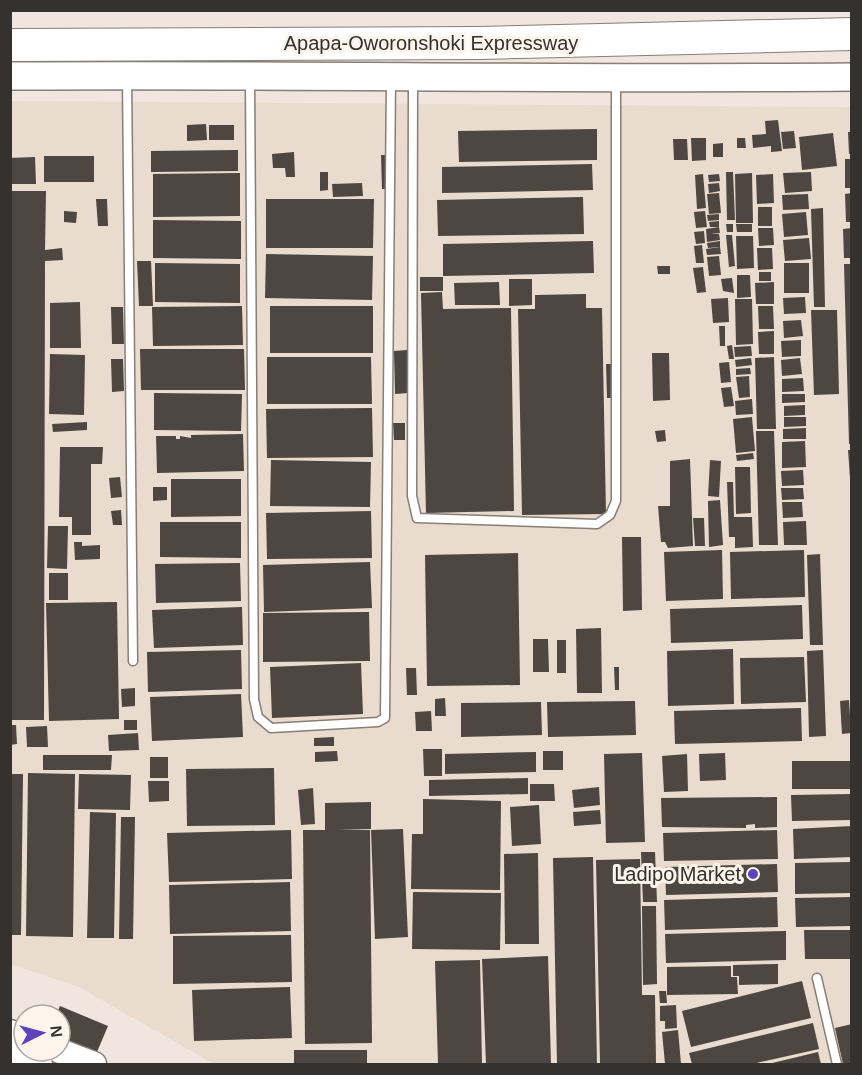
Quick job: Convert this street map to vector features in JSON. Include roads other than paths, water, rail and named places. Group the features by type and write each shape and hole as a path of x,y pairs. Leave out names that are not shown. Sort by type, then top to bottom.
{"highway":[{"name":"Apapa-Oworonshoki Expressway","path":"10,45 572,42 852,34"}],"main road":[{"name":"Apapa-Oworonshoki Expressway","path":"10,76 250,74 616,78 852,77"}],"street":[{"path":"10,1053 40,1065"},
{"path":"72,1056 94,1065"}],"lane":[{"path":"250,74 254,699 258,717 271,728 378,722 385,718 402,76"},
{"path":"127,75 133,661"},
{"path":"402,76 412,496 417,518 597,524 610,515 616,501 616,78"},
{"path":"817,978 837,1065"}],"place":[{"name":"Ladipo Market","path":"753,874"}]}
